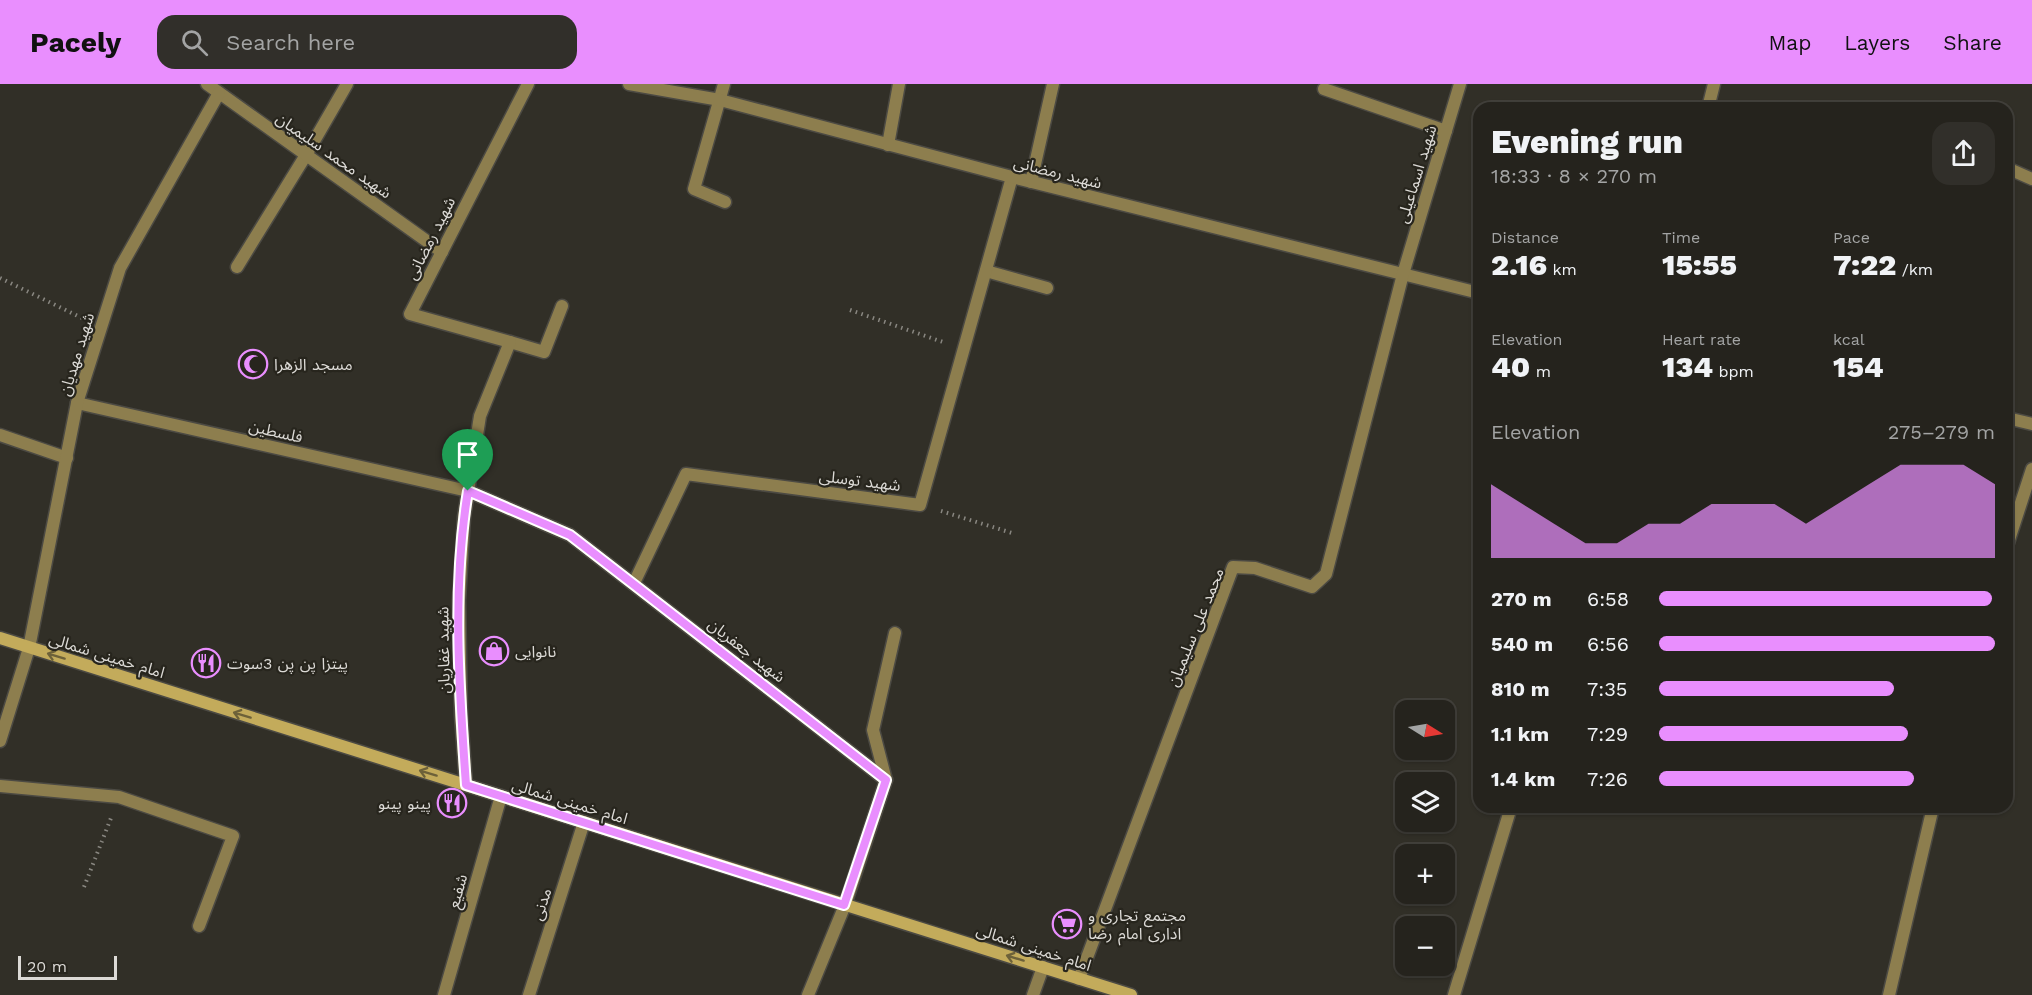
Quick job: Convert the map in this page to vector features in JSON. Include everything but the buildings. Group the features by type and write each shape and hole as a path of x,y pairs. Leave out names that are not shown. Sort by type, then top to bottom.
{"main road":[{"name":"امام خمینی شمالی","path":"0,638 1131,995"}],"street":[{"name":"شهید محمد سلیمیان","path":"207,84 442,252"},
{"path":"237,267 306,156 346,84"},
{"name":"شهید رمضانی","path":"510,342 410,314 528,84"},
{"name":"شهید رمضانی","path":"629,84 720,100 1031,182 1473,292"},
{"path":"724,84 694,189 725,202"},
{"path":"888,145 900,84"},
{"path":"1031,182 1053,84"},
{"name":"شهید اسماعیلی","path":"1403,274 1460,84"},
{"path":"1710,102 1714,84"},
{"path":"1324,89 1446,131"},
{"name":"شهید مهدیان","path":"0,741 29,648 77,403 120,268 219,93"},
{"path":"2013,171 2032,179"},
{"name":"شهید توسلی","path":"634,583 686,474 920,505 1012,177"},
{"path":"986,271 1047,288"},
{"name":"محمد علی سلیمیان","path":"1079,979 1233,567 1255,568 1312,586 1326,574 1403,274"},
{"path":"510,342 544,352 562,306"},
{"name":"شهید غفاریان","path":"466,785 461,715 459,600 464,517 480,416 510,342"},
{"name":"فلسطین","path":"77,403 468,491"},
{"path":"2013,419 2032,424"},
{"path":"0,435 67,458"},
{"path":"2013,528 2032,469"},
{"name":"شهید جعفریان","path":"468,491 570,535 886,780"},
{"path":"808,995 844,905 886,780 873,730 895,633"},
{"path":"0,786 119,797 233,836 199,926"},
{"name":"شفیع","path":"444,995 501,796"},
{"path":"1454,995 1509,813"},
{"path":"1889,995 1932,813"},
{"name":"مدنی","path":"529,995 584,822"},
{"path":"1033,995 1043,967"}],"path":[{"path":"0,278 101,328"},
{"path":"850,310 964,350"},
{"path":"920,505 1012,533"},
{"path":"84,887 119,797"}],"place":[{"name":"مسجد الزهرا","path":"253,364"},
{"name":"نانوایی","path":"494,651"},
{"name":"پیتزا پن پن 3سوت","path":"206,663"},
{"name":"پینو پینو","path":"452,803"},
{"name":"مجتمع تجاری و اداری امام رضا","path":"1067,924"}],"route":[{"path":"468,491 570,535 886,780 844,905 466,785 461,715 459,600 464,517 468,491"}]}
